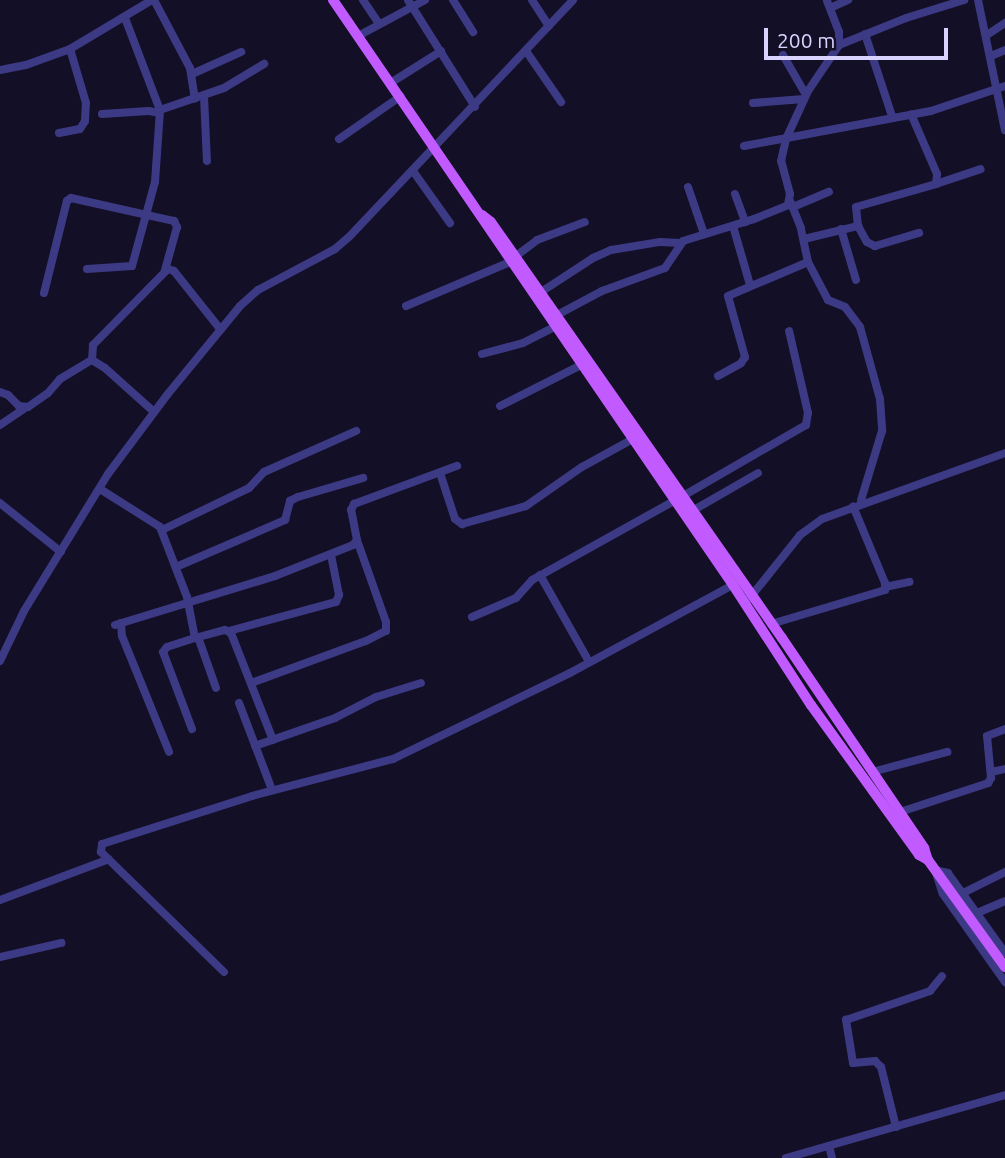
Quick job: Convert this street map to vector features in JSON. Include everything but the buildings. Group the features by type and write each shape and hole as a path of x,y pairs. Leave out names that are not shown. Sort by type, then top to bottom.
{"main road":[{"path":"333,0 436,147 480,213 485,227 541,292 556,321"},
{"path":"513,259 670,484 733,585 771,624 777,641"},
{"path":"585,363 633,439 670,484"},
{"path":"679,498 692,511 892,818 919,855 932,865"},
{"path":"785,654 872,772 924,848 932,865 1005,967"}],"street":[{"path":"0,70 26,65 70,49 153,0 192,74 199,97 207,161"},
{"path":"363,0 379,24"},
{"path":"358,36 410,3 425,0"},
{"path":"453,0 473,32"},
{"path":"532,0 549,26"},
{"path":"0,661 24,611 100,489 154,412 221,330 258,290 342,244 475,107 573,0"},
{"path":"848,0 829,4 839,32 839,45 805,97 786,139 781,161 808,262 828,300 845,307 860,327 880,399 882,431 861,500"},
{"path":"839,45 964,0"},
{"path":"978,0 1001,88 1005,130"},
{"path":"410,3 475,107"},
{"path":"87,269 130,267 155,182 159,112 125,18"},
{"path":"987,35 1005,23"},
{"path":"865,34 887,94 892,116"},
{"path":"59,132 80,129 85,121 84,96 70,49"},
{"path":"991,57 1005,50"},
{"path":"392,82 441,51"},
{"path":"526,51 561,102"},
{"path":"192,74 241,52"},
{"path":"783,55 805,97"},
{"path":"103,114 159,112 199,97 264,64"},
{"path":"744,146 911,114 1001,88"},
{"path":"339,139 401,96"},
{"path":"753,103 805,97"},
{"path":"911,114 937,174 936,184"},
{"path":"919,233 875,246 867,242 858,226 856,207 981,169"},
{"path":"413,171 450,223"},
{"path":"688,187 704,234"},
{"path":"541,292 593,258 611,250 660,242 680,243 830,192"},
{"path":"735,194 745,222"},
{"path":"44,293 69,199 174,220 177,225 165,270 93,345 92,360"},
{"path":"406,306 513,259 537,240 585,222"},
{"path":"733,226 750,285"},
{"path":"804,239 858,226"},
{"path":"841,229 856,280"},
{"path":"482,354 523,343 602,291 665,268 673,259 680,243"},
{"path":"718,376 741,363 745,357 727,298 750,285 802,268 808,262"},
{"path":"165,270 174,271 221,330"},
{"path":"472,617 516,598 540,575 806,425 808,413 789,331"},
{"path":"92,360 105,368 154,412"},
{"path":"0,425 48,393 60,379 92,360"},
{"path":"500,406 585,363"},
{"path":"0,392 25,408"},
{"path":"162,530 246,490 264,472 356,432"},
{"path":"440,473 455,519 462,524 526,506 582,467 633,439"},
{"path":"748,600 809,527 853,506 1005,453"},
{"path":"251,683 366,642 386,631 386,622 357,540 351,510 354,504 457,466"},
{"path":"692,511 758,473"},
{"path":"176,567 285,520 290,501 298,497 363,478"},
{"path":"100,489 155,522 162,530 188,601 196,638 216,688"},
{"path":"0,503 61,552"},
{"path":"853,506 885,587"},
{"path":"169,752 118,624 275,576 354,545 357,540"},
{"path":"192,729 163,652 167,647 196,638 336,603 340,595 331,555"},
{"path":"540,575 587,658"},
{"path":"771,624 876,595 885,587 909,582"},
{"path":"224,972 109,859 100,849 102,844 272,790 400,756 547,685 733,585"},
{"path":"229,631 273,740"},
{"path":"256,746 335,718 376,696 421,683"},
{"path":"239,703 272,790"},
{"path":"900,812 986,784 991,780 987,736 1005,729"},
{"path":"872,772 947,752"},
{"path":"991,772 1005,769"},
{"path":"0,900 109,859"},
{"path":"932,865 948,873 1005,953"},
{"path":"932,865 943,894 1005,982"},
{"path":"963,893 1005,872"},
{"path":"977,913 1005,901"},
{"path":"0,957 61,943"},
{"path":"896,1127 881,1067 876,1061 853,1063 846,1020 930,990 942,976"},
{"path":"786,1158 1005,1095"},
{"path":"829,1146 832,1158"}]}
